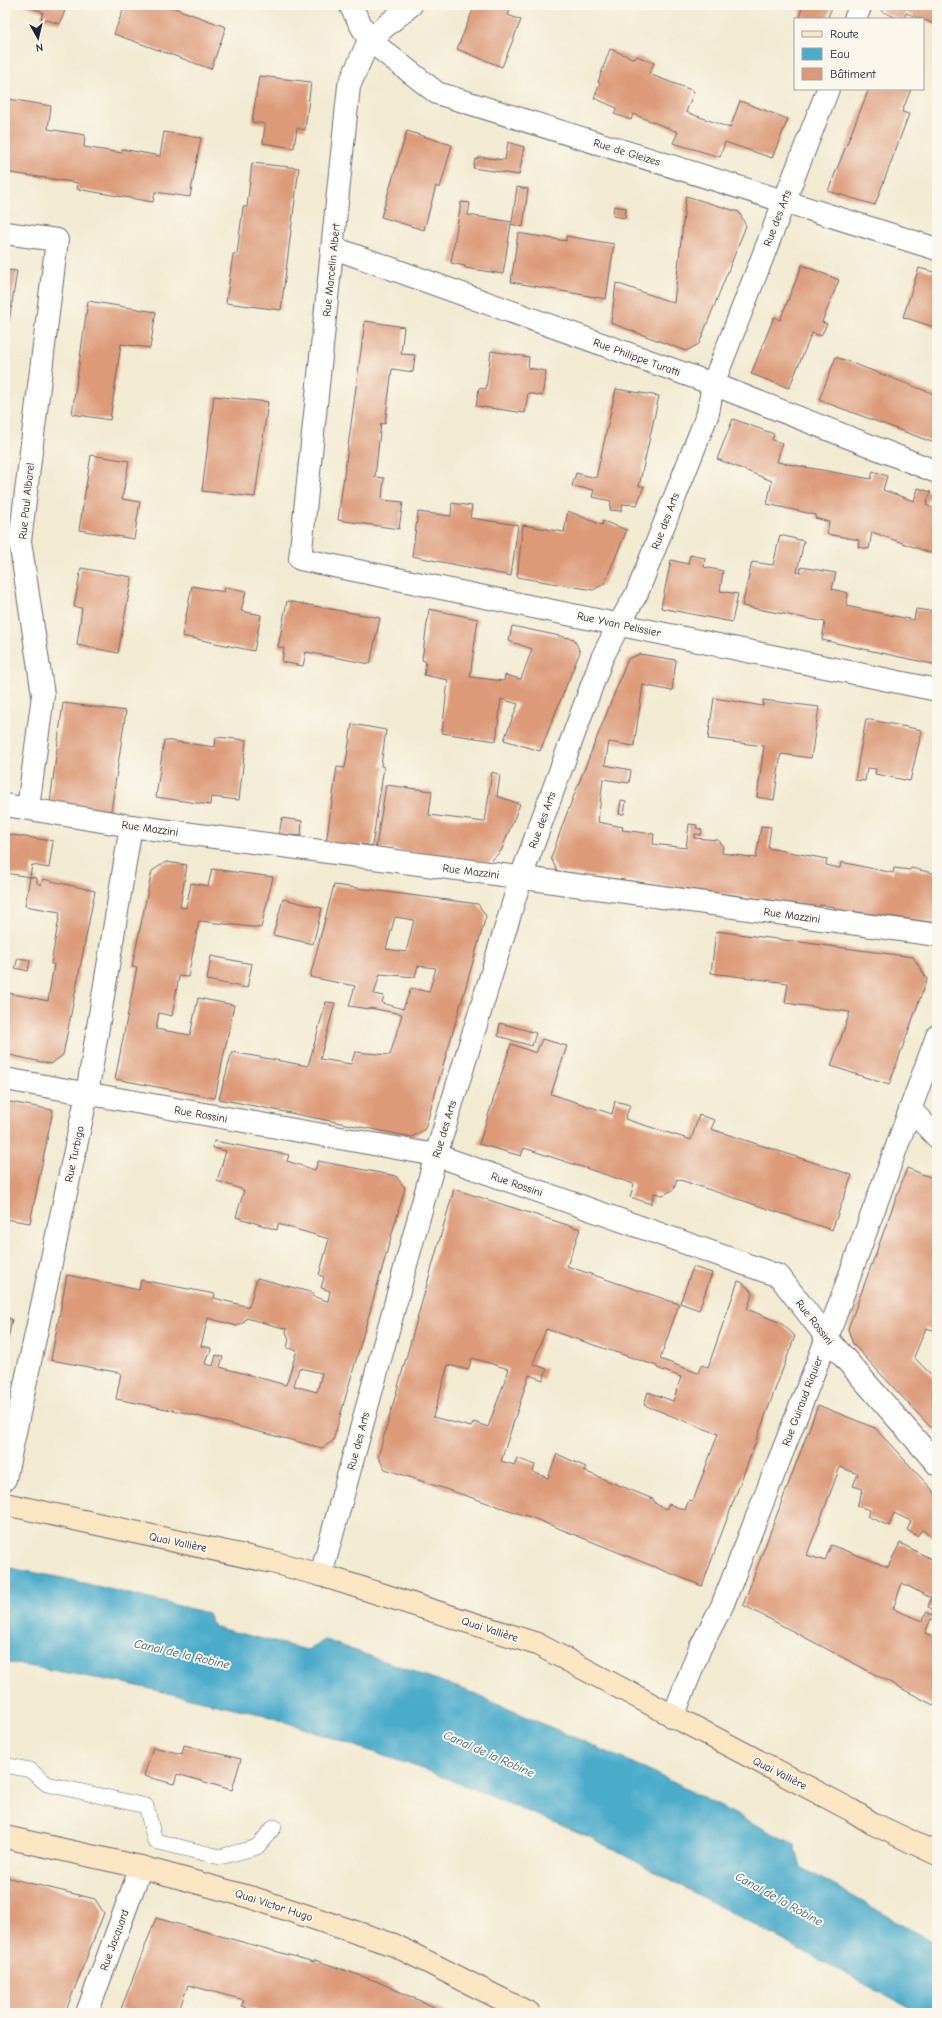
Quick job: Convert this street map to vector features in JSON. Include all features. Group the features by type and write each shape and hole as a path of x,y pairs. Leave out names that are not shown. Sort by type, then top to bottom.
{"street":[{"name":"Rue de Gleizes","path":"350,5 369,40 437,93 937,249"},
{"name":"Rue Marcelin Albert","path":"300,559 334,248 349,86 369,40 411,5"},
{"path":"855,18 861,5"},
{"name":"Rue des Arts","path":"322,1575 436,1155 521,878 602,658 637,593 708,413 713,384 783,201 828,90"},
{"name":"Rue Paul Albarel","path":"5,233 57,240 20,541 43,695 28,808"},
{"name":"Rue Philippe Turatti","path":"334,248 713,384 937,472"},
{"name":"Rue Yvan Pelissier","path":"300,559 937,690"},
{"name":"Rue Mazzini","path":"5,805 131,826 937,935"},
{"name":"Rue Turbigo","path":"5,1479 87,1094 131,826"},
{"name":"Rue Guiraud Riquier","path":"673,1717 700,1648 722,1606 827,1338 937,1036"},
{"name":"Rue Rossini","path":"5,1079 436,1155 779,1276 827,1338 936,1461"},
{"path":"910,1109 937,1137"},
{"name":"Quai Vallière","path":"6,1502 272,1562 322,1575 537,1644 851,1810 872,1824 937,1854"},
{"name":"Quai Victor Hugo","path":"5,1837 141,1867 253,1898 394,1945 529,2013"},
{"name":"Rue Jacquard","path":"88,2013 141,1867"}],"lane":[{"path":"5,1765 30,1770 47,1784 146,1806 155,1841 220,1857 257,1847 274,1827"}],"water":[{"name":"Canal de la Robine","path":"5,1567 67,1579 208,1613 214,1627 307,1650 325,1640 465,1690 653,1772 795,1845 801,1867 937,1944 937,2013 919,2013 590,1837 429,1771 265,1715 124,1683 5,1662"}],"building":[{"path":"24,5 67,5 60,24 41,18 43,12"},
{"path":"125,5 166,5 226,27 211,69 114,34"},
{"path":"475,5 512,5 508,15 521,20 502,67 457,49"},
{"path":"803,5 833,5 827,18 799,17"},
{"path":"883,5 937,5 937,25 924,20 924,18 919,18 906,13 904,18 897,18 881,11"},
{"path":"610,49 635,59 637,56 654,63 649,74 694,91 686,112 730,128 740,101 788,119 772,158 725,142 720,157 673,143 678,132 633,114 631,120 614,114 617,108 594,98"},
{"path":"259,76 311,82 305,130 297,128 294,148 263,143 265,124 252,122"},
{"path":"869,90 911,90 902,112 909,114 875,205 828,191"},
{"path":"9,99 51,106 48,129 85,135 84,147 122,153 122,149 160,156 164,132 201,138 190,197 155,192 153,202 77,189 78,183 5,172 5,126"},
{"path":"407,131 452,145 440,188 436,186 424,230 381,217"},
{"path":"508,142 524,147 519,175 473,168 475,160 480,157 505,160"},
{"path":"252,163 299,168 281,310 226,303 233,254 237,254 243,207 247,207"},
{"path":"517,187 528,189 523,227 511,224 503,274 465,268 465,266 451,263 461,202 470,203 468,215 512,222"},
{"path":"686,196 739,212 746,226 699,344 686,351 611,323 616,283 674,303"},
{"path":"614,206 626,208 625,218 613,216"},
{"path":"518,233 566,241 566,236 614,244 606,299 511,282"},
{"path":"802,265 839,280 822,322 827,324 821,336 812,333 789,388 751,374 774,317 780,320"},
{"path":"919,268 937,273 937,328 903,317"},
{"path":"5,270 17,271 9,322 5,321"},
{"path":"88,301 156,312 150,348 121,344 110,420 72,414"},
{"path":"365,321 404,327 401,354 415,355 413,372 392,369 385,424 381,423 375,477 384,478 382,500 403,502 399,529 338,520"},
{"path":"491,351 529,357 528,368 546,371 542,396 528,393 525,413 476,406 479,388 486,389"},
{"path":"836,357 937,395 937,444 819,400"},
{"path":"616,389 659,396 639,486 644,486 637,505 623,504 621,511 610,510 611,501 592,497 594,490 572,486 576,473 596,478"},
{"path":"214,396 268,402 255,497 202,491"},
{"path":"733,419 774,434 772,440 782,443 777,462 871,479 873,471 887,476 883,490 914,501 918,488 931,492 926,505 937,510 936,555 872,532 869,549 858,547 859,540 827,534 829,522 815,518 816,515 767,504 772,481 717,459"},
{"path":"91,455 129,461 122,499 140,502 134,539 79,530"},
{"path":"452,503 472,506 470,518 518,525 511,576 412,556 418,512 451,516"},
{"path":"568,511 602,525 603,521 627,530 604,584 593,590 517,577 523,525 564,532"},
{"path":"780,535 804,541 797,572 800,573 801,567 836,573 832,589 848,593 846,606 914,620 916,609 937,612 937,665 822,640 825,622 742,606 752,562 773,565"},
{"path":"690,555 705,558 704,567 723,571 720,591 738,594 732,622 661,608 671,560 688,564"},
{"path":"81,568 132,577 118,653 77,645 82,608 74,607"},
{"path":"192,586 224,592 225,587 246,591 241,611 261,615 254,651 182,636"},
{"path":"287,601 380,618 370,664 306,652 303,666 282,662 284,648 278,647"},
{"path":"429,609 478,619 470,677 504,681 505,675 521,679 532,649 509,641 512,626 574,639 580,652 540,751 504,740 518,704 501,699 496,741 442,733 448,680 424,675 426,661 422,660"},
{"path":"640,654 676,660 672,691 643,685 634,746 609,742 605,765 631,770 629,783 603,779 598,822 623,827 622,830 654,834 653,844 686,848 689,824 697,825 696,828 702,830 701,835 695,834 694,838 718,840 723,845 722,853 756,858 761,826 771,827 768,848 827,859 826,865 840,868 841,862 893,873 894,868 910,870 911,868 937,874 937,923 835,909 835,907 820,905 820,907 557,871 551,858 565,818 628,659"},
{"path":"714,698 763,706 763,700 819,707 811,758 781,754 774,800 757,797 764,746 708,739"},
{"path":"63,703 126,711 111,811 50,803"},
{"path":"866,719 922,730 910,781 875,774 876,769 867,768 865,781 855,780"},
{"path":"352,724 386,730 381,766 384,767 372,846 361,844 360,849 326,843 337,767 345,768"},
{"path":"216,737 246,740 239,800 211,797 210,805 156,797 164,740 215,747"},
{"path":"492,772 500,775 497,796 520,804 501,851 489,863 376,847 386,785 432,791 429,815 485,822"},
{"path":"621,800 626,801 624,814 619,814"},
{"path":"282,818 302,821 301,836 279,834"},
{"path":"5,834 53,841 49,868 32,865 30,877 5,873"},
{"path":"166,862 187,865 180,907 186,908 191,883 208,886 212,869 273,877 261,928 199,921 188,977 179,976 172,1016 159,1013 156,1029 190,1035 198,998 234,1005 215,1098 115,1079 137,967 132,967 152,871"},
{"path":"30,877 37,878 37,883 41,885 43,879 95,891 63,1055 51,1064 5,1054 7,1043 5,1042 5,1001 7,1001 9,993 48,1001 54,964 51,964 60,912 25,906"},
{"path":"334,885 478,904 486,916 425,1129 412,1137 219,1099 232,1052 308,1066 326,1002 335,1003 320,1059 351,1064 355,1052 390,1055 402,1014 349,1006 355,986 310,977","holes":["395,917 414,920 406,952 386,949","418,966 436,968 429,992 411,988 403,1009 382,1003 384,996 374,994 380,974 415,977"]},
{"path":"283,899 322,908 313,944 273,935"},
{"path":"716,931 913,957 927,979 889,1085 831,1066 850,1012 785,1003 788,983 711,973"},
{"path":"211,956 252,964 247,988 207,980"},
{"path":"18,958 30,960 28,971 15,968"},
{"path":"500,1023 536,1033 532,1046 498,1036"},
{"path":"542,1039 567,1046 551,1094 612,1114 615,1101 630,1105 625,1119 691,1140 699,1115 715,1120 711,1129 852,1175 832,1230 677,1179 674,1189 671,1191 663,1195 654,1193 651,1204 630,1197 634,1184 524,1148 521,1156 479,1144 511,1044 536,1053"},
{"path":"5,1101 53,1110 30,1223 5,1219"},
{"path":"214,1141 289,1155 287,1161 315,1170 318,1161 396,1176 405,1188 333,1441 322,1448 182,1412 116,1399 121,1373 51,1360 67,1275 139,1290 141,1280 215,1294 214,1298 249,1307 257,1278 314,1293 312,1296 328,1301 330,1291 321,1288 324,1277 319,1275 329,1239 278,1224 277,1230 236,1217 244,1190 217,1181 226,1151 213,1148","holes":["208,1318 237,1326 244,1322 246,1318 287,1329 286,1332 289,1339 287,1348 297,1350 286,1385 220,1367 223,1357 216,1355 213,1366 205,1364 208,1354 210,1355 211,1348 201,1346","299,1368 322,1373 317,1392 294,1386"]},
{"path":"907,1168 937,1180 937,1331 926,1328 914,1357 937,1381 937,1431 934,1431 853,1344 848,1329"},
{"path":"454,1189 580,1229 567,1266 679,1304 660,1359 698,1373 701,1365 708,1367 738,1281 743,1283 753,1293 747,1309 781,1323 795,1336 702,1586 533,1518 385,1469 378,1457","holes":["546,1329 657,1366 657,1368 681,1377 673,1401 648,1392 644,1405 718,1434 693,1501 689,1500 685,1510 669,1504 666,1509 656,1504 653,1499 584,1471 586,1467 557,1454 548,1478 533,1472 535,1465 517,1458 514,1465 501,1461 529,1375 543,1380 547,1369 533,1364","472,1358 509,1369 488,1427 474,1422 471,1427 433,1417 448,1365 468,1370"]},
{"path":"693,1267 712,1273 699,1310 680,1303"},
{"path":"5,1318 12,1319 6,1350 5,1349"},
{"path":"818,1405 875,1428 937,1495 937,1540 922,1530 917,1536 907,1530 911,1521 894,1513 889,1526 867,1516 870,1510 857,1506 863,1489 853,1486 858,1474 840,1467 807,1555 825,1561 831,1545 888,1567 900,1543 937,1562 937,1621 931,1619 925,1633 937,1638 937,1707 743,1605","holes":["902,1583 931,1598 928,1607 934,1610 932,1615 926,1612 923,1621 893,1609"]},
{"path":"184,1745 241,1759 232,1790 177,1774 174,1784 144,1776 153,1747 182,1754"},
{"path":"5,1877 95,1899 104,1913 65,2013 5,2013"},
{"path":"156,1918 314,1962 315,1960 376,1981 447,2013 265,2013 241,2006 244,2000 188,1985 178,2013 126,2013 127,2010 121,2009"}]}
